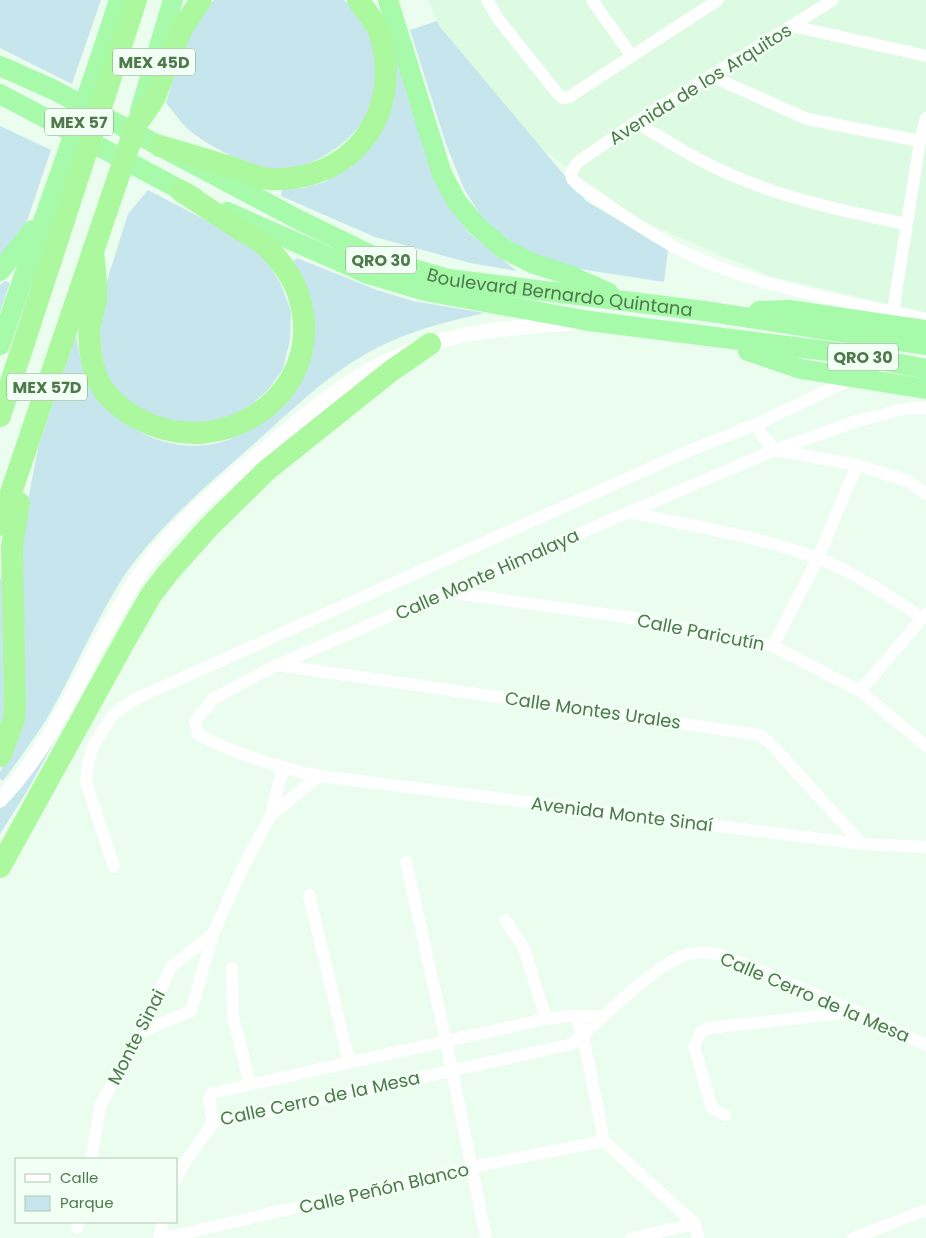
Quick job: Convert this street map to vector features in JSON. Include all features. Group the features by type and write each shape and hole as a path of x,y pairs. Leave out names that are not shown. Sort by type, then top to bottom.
{"highway":[{"path":"102,76 111,0"},
{"path":"106,39 119,0"},
{"name":"MEX 57D","path":"0,416 69,177 102,76 136,0"},
{"name":"MEX 45D","path":"136,125 172,0"},
{"path":"136,125 154,99 181,30 201,0"},
{"path":"160,146 267,179 299,178 330,169 337,164 358,148 381,109 388,69 378,30 358,0"},
{"path":"388,0 442,174 457,202 477,226 504,249 534,264 566,274 627,301"},
{"path":"0,58 52,89"},
{"name":"Boulevard Bernardo Quintana","path":"0,66 52,89 301,221 379,259 449,279 711,312 926,345"},
{"name":"Boulevard Bernardo Quintana","path":"0,94 43,115 181,191 368,274 425,291 589,322 843,353 926,369"},
{"path":"0,104 43,115"},
{"name":"MEX 57D","path":"0,524 136,125"},
{"path":"0,271 24,243 69,177"},
{"path":"93,250 97,288 89,334 90,348 98,381 108,394 126,412 155,427 183,433 208,434 231,429 254,417 276,399 291,378 301,354 304,328 300,300 287,272 265,245 181,191"},
{"path":"0,345 46,209"},
{"path":"711,312 789,310 926,330"},
{"path":"706,336 801,369 926,389"},
{"path":"0,867 151,595 168,573 208,528 267,470 391,371 430,344"},
{"path":"0,756 14,720 15,705 12,562 16,513 32,448 44,415 54,367"},
{"path":"0,393 15,368"}],"street":[{"path":"487,0 498,20 563,98 569,97 718,0"},
{"path":"592,0 632,55"},
{"name":"Avenida de los Arquitos","path":"833,0 636,122 578,162 572,172 572,179 580,187 682,251 735,273 893,312"},
{"path":"792,26 926,56"},
{"path":"711,76 807,119 920,141"},
{"path":"926,118 920,141 893,312 926,319"},
{"path":"636,122 692,156 761,187 839,210 906,224"},
{"path":"0,800 35,759 71,698 117,612 145,566 172,533 229,479 325,398 366,370 430,344 490,331 589,322"},
{"path":"114,867 86,782 88,762 94,744 114,714 133,700 686,452 757,424 855,378"},
{"name":"Calle Monte Himalaya","path":"319,776 283,768 214,743 198,734 195,721 214,698 277,666 629,512 775,450 866,419 909,408 926,408"},
{"path":"757,424 762,435 775,450 857,465 908,481 926,494"},
{"path":"773,646 818,558 857,465"},
{"path":"629,512 768,543 818,558 862,579 924,616 860,691"},
{"name":"Calle Paricutín","path":"446,592 640,619 773,646 860,691 926,746"},
{"name":"Calle Montes Urales","path":"277,666 760,735 769,742 862,844"},
{"name":"Monte Sinai","path":"141,1032 191,1011 213,934 242,869 271,815 283,768"},
{"name":"Monte Sinai","path":"271,815 319,776"},
{"name":"Avenida Monte Sinaí","path":"319,776 862,844 926,847"},
{"path":"406,862 452,1069 486,1238"},
{"path":"309,895 349,1062"},
{"path":"505,920 524,948 546,1019"},
{"name":"Monte Sinai","path":"90,1158 101,1104 141,1032 171,966 213,934"},
{"name":"Calle Cerro de la Mesa","path":"603,1016 546,1019 213,1093 209,1097 213,1123 568,1045 583,1035 649,978 676,959 688,954 717,953 857,1012 926,1045"},
{"path":"232,968 233,1016 250,1084"},
{"path":"725,1115 712,1108 698,1060 694,1046 701,1032 708,1028 857,1012"},
{"path":"576,1017 583,1035 604,1141 695,1224 698,1238"},
{"path":"178,1176 188,1158 213,1123"},
{"name":"Calle Peñón Blanco","path":"164,1238 472,1167 604,1141"},
{"path":"853,1238 926,1210"},
{"path":"159,1238 163,1223"},
{"path":"631,1238 695,1224"}],"shaded area":[{"path":"428,0 926,0 926,313 769,276 638,219 541,148 440,27"}],"green space":[{"path":"0,0 101,0 72,84 0,48"},
{"path":"214,0 344,0 354,9 369,32 374,45 378,73 374,100 369,112 351,135 328,154 315,161 289,169 278,169 265,168 227,154 203,141 186,128 166,103 181,53 196,18"},
{"path":"437,21 440,27 586,201 668,250 664,282 560,266 516,246 483,219 464,189 446,144 410,30"},
{"path":"394,49 451,208 469,233 517,271 470,263 375,237 281,196 282,189 303,188 325,182 344,168"},
{"path":"0,126 51,150 22,236 0,268"},
{"path":"148,190 244,240 266,260 280,282 291,311 290,340 283,369 268,390 251,405 231,417 208,425 158,421 118,393 105,372 95,319 128,214"},
{"path":"297,258 377,290 413,301 485,313 438,324 408,334 378,347 349,364 308,396 186,505 153,539 124,576 49,715 3,781 0,779 0,772 17,736 21,536 38,448 76,335 82,364 89,379 133,427 144,434 169,443 196,446 223,442 254,425 270,411 299,379 291,262"},
{"path":"5,281 10,283 0,312 0,285"},
{"path":"7,560 13,679 0,737 0,580"},
{"path":"66,720 29,788 0,834 0,808 15,792"}]}
